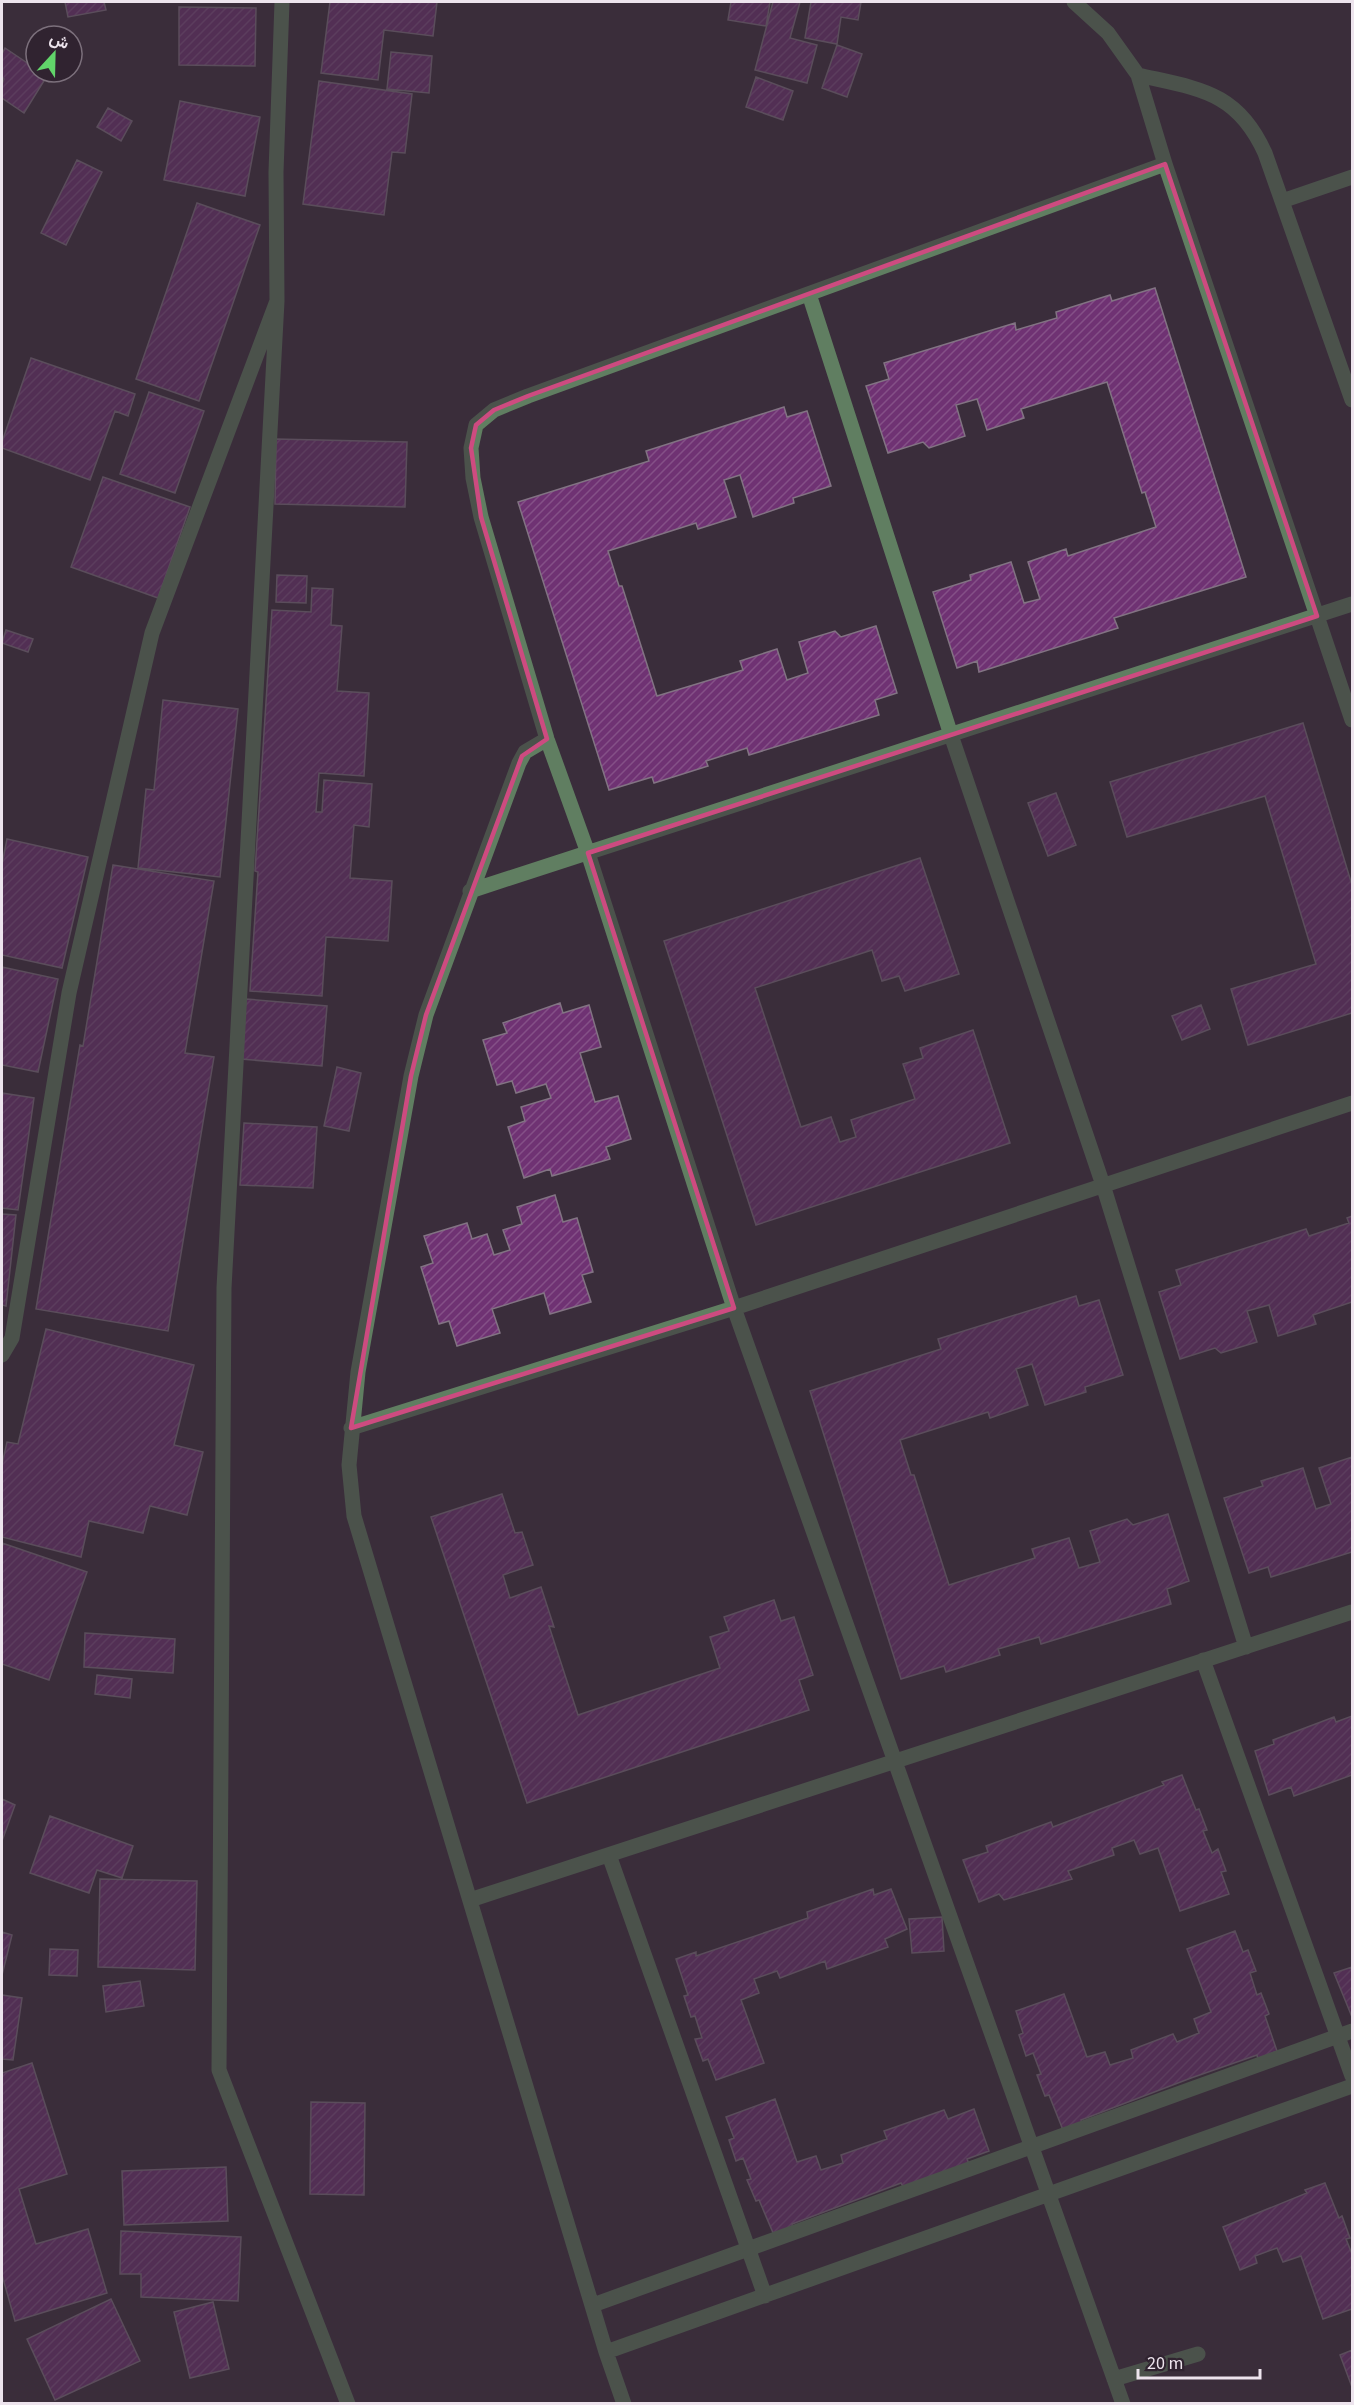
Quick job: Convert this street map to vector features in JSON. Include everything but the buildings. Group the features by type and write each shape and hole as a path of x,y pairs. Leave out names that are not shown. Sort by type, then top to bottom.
{"street":[{"path":"282,2 276,172 277,301 224,1288 219,2070 348,2403"},
{"path":"1074,2 1108,33 1138,75 1165,164 1353,720"},
{"path":"1138,75 1197,89 1219,98 1239,112 1255,131 1353,400"},
{"path":"1123,2403 734,1308 588,853 547,739 481,518 473,478 471,448 476,425 494,410 528,396 1165,164"},
{"path":"1282,201 1353,177"},
{"path":"809,294 951,735 1103,1185 1246,1647"},
{"path":"2,1355 12,1338 69,993 152,633 277,301"},
{"path":"470,891 1353,604"},
{"path":"547,739 530,748 522,756 470,891 426,1015 411,1076 358,1372 349,1465 354,1516 606,2352 624,2403"},
{"path":"351,1428 734,1308 1353,1103"},
{"path":"470,1900 1353,1612"},
{"path":"1203,1660 1353,2076"},
{"path":"609,1855 765,2296"},
{"path":"593,2305 1353,2031"},
{"path":"606,2352 1353,2086"},
{"path":"1114,2379 1198,2354"}],"highlighted area":[{"path":"1165,164 1317,616 588,853 734,1308 351,1428 411,1076 426,1015 522,756 547,739 481,517 471,448 476,425 494,410 528,396"}]}
